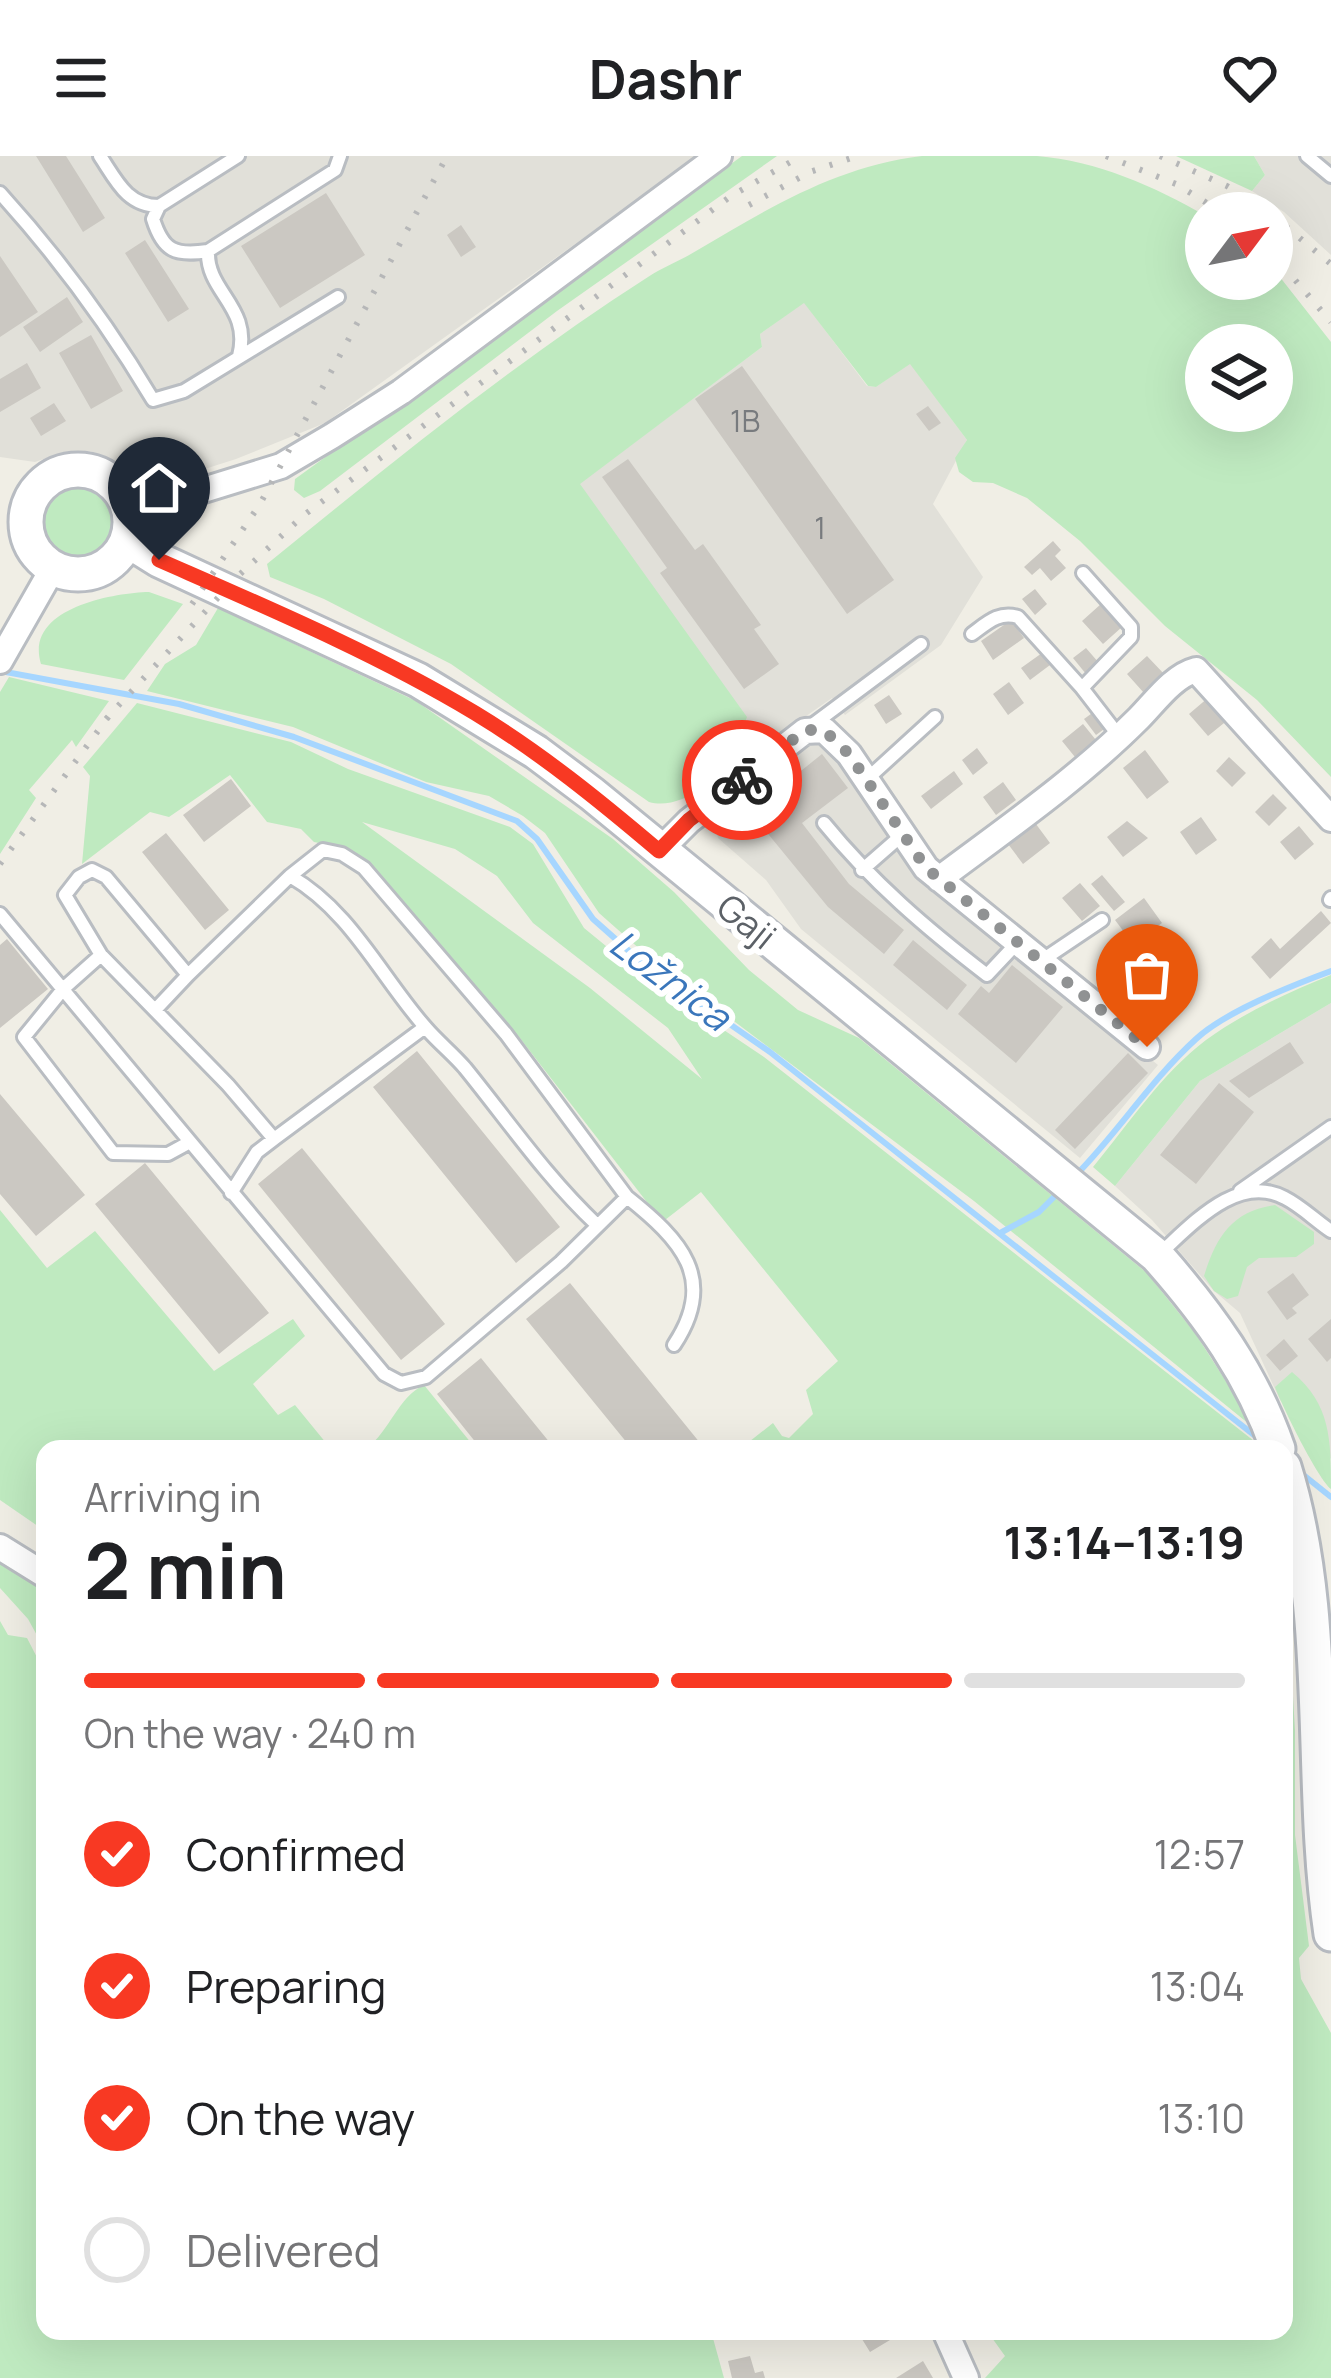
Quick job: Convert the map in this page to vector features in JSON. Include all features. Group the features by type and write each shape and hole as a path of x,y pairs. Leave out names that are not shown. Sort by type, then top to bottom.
{"street":[{"path":"128,527 116,487 90,471 59,474 15,495 28,538 53,568 89,573 106,566 128,527 280,466 332,436 401,392 719,156"},
{"name":"Gaji","path":"128,527 159,560 438,691 536,752 1157,1256 1210,1317 1241,1365 1273,1437"},
{"path":"0,661 53,568"},
{"path":"939,879 1048,797 1120,737 1177,680 1196,670 1331,818"},
{"path":"659,851 689,820 805,730 824,730 867,779 926,868 1147,1047"},
{"path":"1293,1496 1312,1598 1322,1844 1331,1934"},
{"path":"0,1547 36,1569"},
{"path":"949,2340 966,2378"}],"lane":[{"path":"100,156 123,192 136,202 159,206"},
{"path":"238,156 159,206 153,219 159,239 170,252 208,251 335,170 340,156"},
{"path":"1307,156 1331,176"},
{"path":"0,193 56,254 104,319 152,400 184,391 338,297"},
{"path":"208,251 207,266 239,318 243,332 239,357"},
{"path":"1082,688 1132,638 1131,627 1083,573"},
{"path":"972,634 994,618 1018,617 1120,737"},
{"path":"805,730 921,644"},
{"path":"867,779 935,717"},
{"path":"824,823 862,870 922,925 988,975 1017,943"},
{"path":"862,870 903,834"},
{"path":"156,1009 322,850 342,854 364,868 506,1034 627,1197 662,1225 682,1252 697,1296 691,1321 674,1346"},
{"path":"188,976 106,877 92,870 79,877 65,895 101,955 274,1139"},
{"path":"290,876 323,901 367,948 425,1028 597,1226"},
{"path":"0,914 384,1374 401,1383 426,1377 561,1262 627,1197"},
{"path":"1040,962 1102,920"},
{"path":"101,955 64,988 23,1036 112,1153 168,1154 190,1142"},
{"path":"231,1192 257,1152 425,1028"},
{"path":"1157,1256 1186,1230 1331,1127"},
{"path":"1239,1192 1261,1189 1285,1198 1331,1232"}],"shaded area":[{"path":"0,156 698,156 325,423 192,473 162,474 138,471 91,451 64,452 35,462 0,457"},
{"path":"1254,156 1331,156 1331,255 1293,220 1293,192 1252,191 1265,175"},
{"path":"804,302 867,386 876,387 910,363 967,440 933,504 983,577 941,645 845,715 832,698 743,760 742,726 579,484 762,347 760,334"},
{"path":"808,744 833,747 921,874 1158,1065 1080,1158 801,929 766,880 718,838 713,820"},
{"path":"1331,1003 1331,1459 1280,1400 1240,1313 1115,1186 1200,1081"}],"green space":[{"path":"742,156 777,156 557,311 320,491 304,498 294,490 295,479"},
{"path":"922,156 1037,156 1103,169 1185,205 1185,300 1293,300 1293,294 1331,342 1331,777 1257,700 1165,626 1080,541 1027,498 993,483 973,482 959,472 955,458 967,440 910,364 876,387 868,386 804,303 760,334 762,347 580,484 747,717 739,739 743,760 686,797 649,802 451,664 270,577 267,564 453,415 598,310 777,205 861,169"},
{"path":"1176,156 1254,156 1265,175 1252,191"},
{"path":"79,483 107,495 119,523 107,551 79,563 51,551 39,523 51,495"},
{"path":"149,592 183,604 124,680 41,664 39,645 58,617 94,601"},
{"path":"218,608 416,701 613,839 674,892 749,970 798,1010 859,1038 1147,1273 1195,1333 1249,1424 974,1201 651,959 599,913 545,833 523,816 489,796 426,782 293,727 147,691 165,664 196,645"},
{"path":"9,677 109,701 76,747 72,740 29,790 36,798 0,854 0,692"},
{"path":"137,703 291,742 348,769 510,827 533,844 584,928 639,973 764,1057 1253,1440 751,1440 773,1423 789,1438 813,1414 806,1390 838,1361 701,1192 665,1220 653,1210 519,1037 369,865 347,849 314,842 301,829 267,822 230,775 169,817 150,812 82,864 90,776 83,767","holes":["362,822 455,849 497,876 533,923 668,1028 702,1079 590,988"]},
{"path":"1331,975 1331,1003 1200,1081 1115,1186 1093,1167 1160,1084 1206,1040 1267,1004"},
{"path":"1275,1205 1314,1232 1314,1244 1296,1257 1259,1258 1247,1267 1238,1296 1227,1299 1204,1276 1214,1249 1237,1220"},
{"path":"0,1210 47,1268 95,1231 214,1371 293,1319 305,1336 253,1384 278,1415 295,1405 324,1440 36,1440 36,1525 0,1500"},
{"path":"1292,1372 1315,1397 1326,1424 1331,1489 1309,1457 1275,1387"},
{"path":"424,1385 469,1440 375,1440"},
{"path":"0,1559 36,1581 36,1634 28,1619 0,1588"},
{"path":"0,1621 8,1635 27,1638 36,1656 36,2340 713,2340 724,2378 0,2378"},
{"path":"1293,1697 1295,1835 1309,1946 1299,1958 1301,1979 1331,2033 1331,2378 985,2378 1005,2356 993,2340 1293,2340"}],"building":[{"path":"36,156 66,156 105,218 83,232"},
{"path":"326,193 365,255 280,308 241,246"},
{"path":"461,225 476,247 461,257 447,235"},
{"path":"145,240 189,309 168,322 125,253"},
{"path":"0,256 38,312 0,337"},
{"path":"67,297 83,322 40,352 23,327"},
{"path":"91,335 123,391 91,409 59,353"},
{"path":"27,363 41,388 0,412 0,379"},
{"path":"742,366 894,580 847,614 695,399"},
{"path":"54,403 66,421 41,436 30,418"},
{"path":"928,406 941,423 929,431 916,414"},
{"path":"628,459 695,550 703,544 761,625 754,629 779,664 744,689 660,573 667,568 602,477"},
{"path":"1053,541 1061,550 1055,556 1066,568 1051,581 1040,568 1032,575 1024,567"},
{"path":"1035,589 1047,604 1035,615 1022,599"},
{"path":"1101,604 1122,627 1103,644 1082,621"},
{"path":"1011,620 1024,638 993,660 981,641"},
{"path":"1086,648 1099,663 1086,674 1073,658"},
{"path":"1042,653 1050,665 1030,680 1021,668"},
{"path":"1147,656 1165,675 1144,693 1127,674"},
{"path":"1009,682 1024,703 1008,715 993,694"},
{"path":"889,695 902,714 886,724 874,705"},
{"path":"1209,697 1229,719 1208,736 1189,714"},
{"path":"1095,711 1107,727 1096,735 1084,719"},
{"path":"1083,724 1100,745 1079,762 1062,741"},
{"path":"977,748 988,763 973,775 962,760"},
{"path":"1145,750 1169,782 1147,799 1123,768"},
{"path":"822,754 848,788 802,823 849,884 904,930 884,954 828,907 750,812"},
{"path":"1229,757 1246,773 1232,787 1216,771"},
{"path":"954,771 963,784 931,809 921,796"},
{"path":"231,779 251,806 204,842 183,815"},
{"path":"1003,782 1016,800 996,815 983,797"},
{"path":"1273,794 1287,808 1269,826 1255,812"},
{"path":"1201,817 1217,840 1196,855 1180,832"},
{"path":"1033,820 1050,843 1023,864 1005,840"},
{"path":"1127,821 1148,838 1123,857 1107,837"},
{"path":"1299,826 1314,844 1295,860 1280,842"},
{"path":"166,833 229,910 205,930 142,852"},
{"path":"1102,875 1125,902 1114,911 1091,884"},
{"path":"1080,883 1100,906 1082,921 1062,898"},
{"path":"1144,898 1162,923 1133,944 1115,920"},
{"path":"1321,911 1331,923 1270,979 1251,957 1271,938 1280,949"},
{"path":"1166,937 1181,957 1166,968 1151,948"},
{"path":"7,939 48,989 0,1028 0,945"},
{"path":"913,940 967,985 947,1010 893,965"},
{"path":"1150,958 1171,983 1151,1000 1130,975"},
{"path":"1012,965 1063,1007 1016,1063 958,1014 981,986 989,993"},
{"path":"1290,1042 1304,1063 1249,1098 1229,1081"},
{"path":"417,1051 560,1227 516,1263 373,1087"},
{"path":"1128,1053 1148,1073 1075,1149 1055,1130"},
{"path":"1219,1083 1254,1112 1196,1184 1160,1155"},
{"path":"0,1094 85,1195 36,1236 0,1194"},
{"path":"302,1148 445,1324 401,1360 258,1184"},
{"path":"145,1163 269,1313 219,1354 95,1204"},
{"path":"1293,1273 1309,1295 1292,1308 1297,1313 1287,1320 1267,1292"},
{"path":"570,1283 698,1440 625,1440 526,1319"},
{"path":"1331,1319 1331,1358 1327,1362 1308,1339"},
{"path":"1284,1339 1298,1356 1280,1371 1266,1355"},
{"path":"481,1358 548,1440 474,1440 437,1394"},
{"path":"863,2340 890,2340 870,2352"},
{"path":"750,2356 755,2373 763,2371 765,2378 732,2378 728,2361"},
{"path":"923,2361 933,2378 896,2378"}],"waterway":[{"name":"Ložnica","path":"0,671 179,704 294,737 517,821 537,839 593,919 646,966 770,1052 1259,1439"},
{"path":"1077,1174 1196,1039 1260,1000 1331,971"},
{"path":"1002,1232 1039,1212 1059,1192"},
{"name":"Ložnica","path":"1301,1473 1331,1497"}],"railway":[{"path":"192,604 260,504 447,156"},
{"path":"106,719 238,576 304,515 731,196 801,156"},
{"path":"749,205 810,172 857,156"},
{"path":"1106,156 1189,192"},
{"path":"1160,156 1237,192"},
{"path":"1293,232 1331,264"},
{"path":"1293,278 1331,322"},
{"path":"0,864 117,705"}],"way so far":[{"path":"742,780 805,730 824,730 849,754 926,868 1147,1047"}],"route":[{"path":"159,560 418,680 477,714 592,794 659,851 689,820 742,780"}]}
